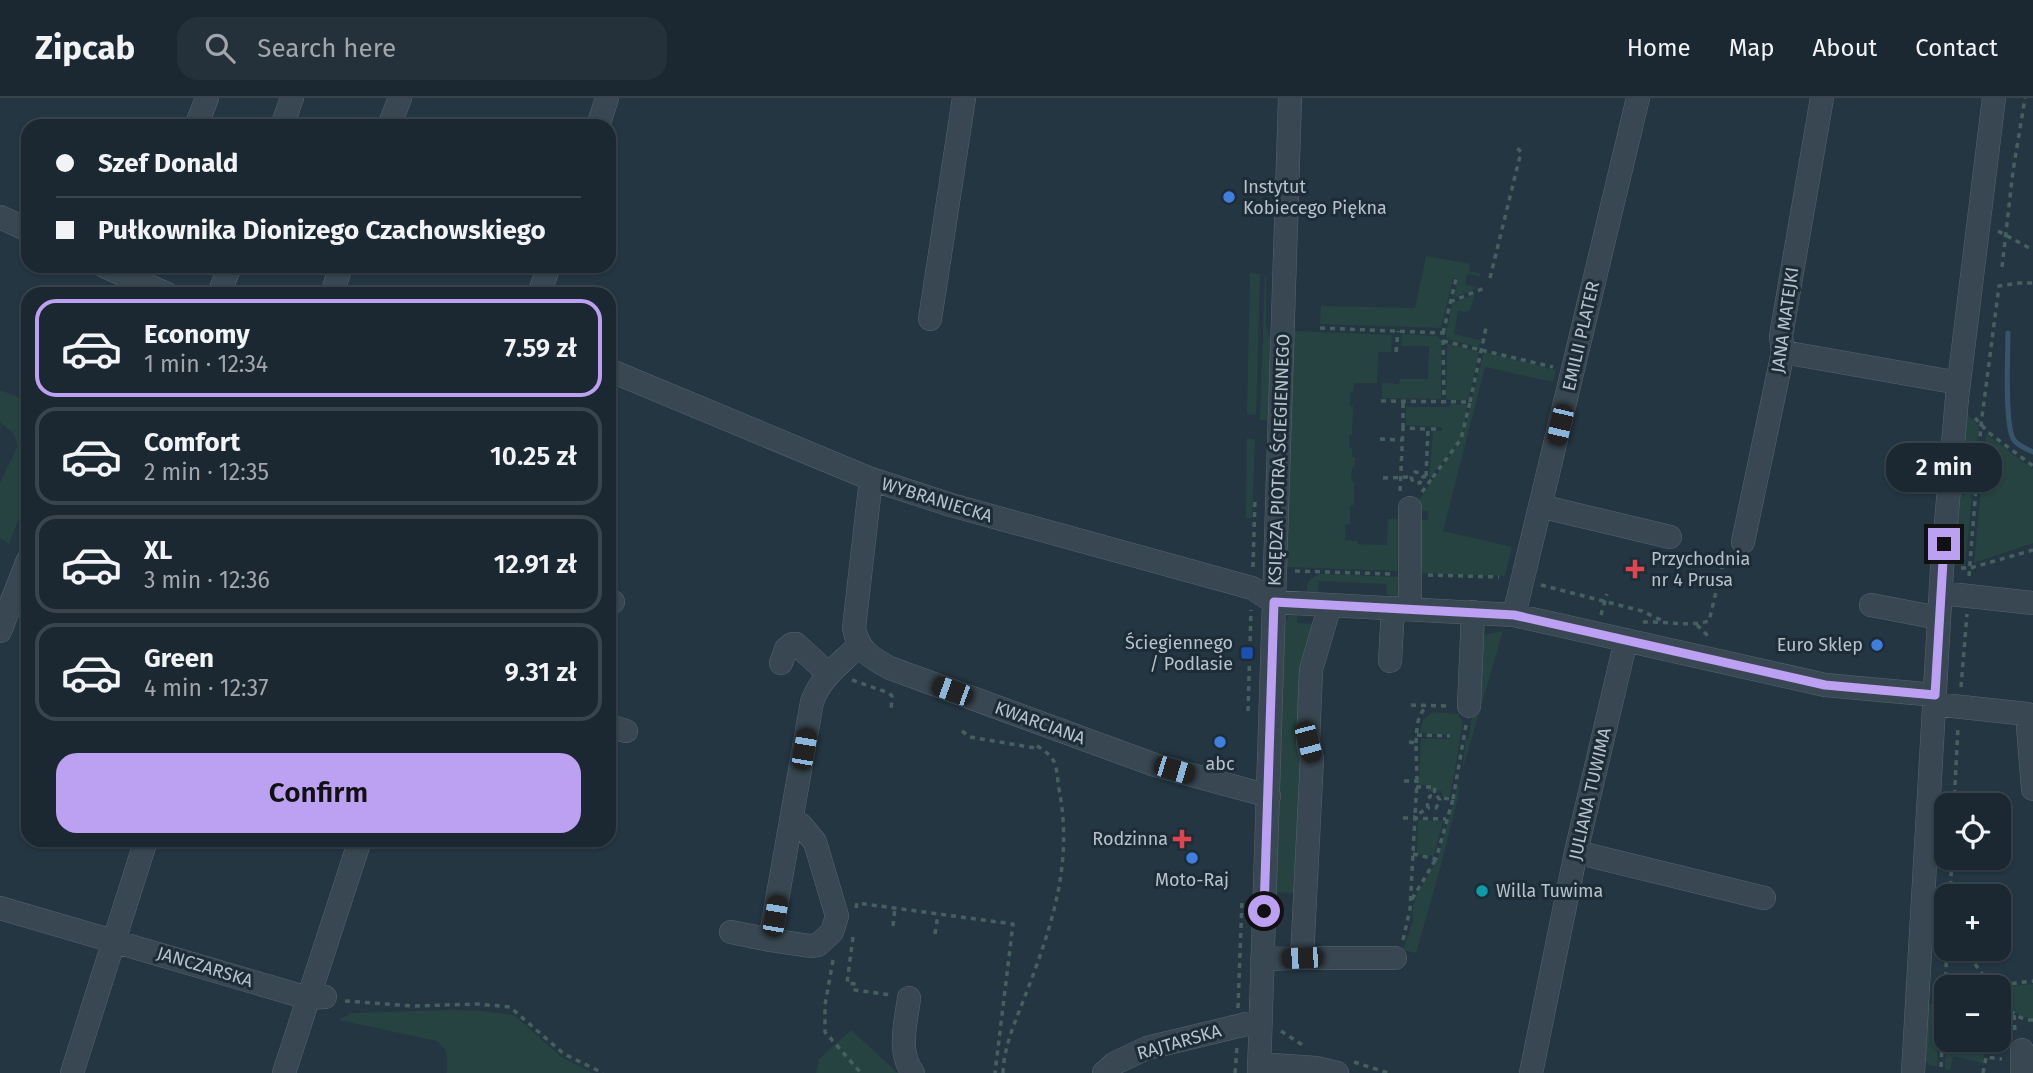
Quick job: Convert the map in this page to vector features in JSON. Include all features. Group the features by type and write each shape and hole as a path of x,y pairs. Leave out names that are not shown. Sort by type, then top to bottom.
{"street":[{"path":"199,119 207,98"},
{"path":"284,119 292,98"},
{"path":"392,119 400,98"},
{"path":"600,119 607,98"},
{"path":"930,318 964,98"},
{"name":"KSIĘDZA PIOTRA ŚCIEGIENNEGO","path":"1259,1068 1258,1021 1269,796 1263,603 1290,98"},
{"name":"EMILII PLATER","path":"1514,615 1638,98"},
{"name":"JANA MATEJKI","path":"1743,542 1783,352 1781,336 1822,98"},
{"path":"1913,1073 1942,568 1958,391 1994,98"},
{"path":"0,217 21,227"},
{"path":"120,273 137,280"},
{"path":"1783,352 1958,391"},
{"name":"WYBRANIECKA","path":"616,373 871,480 1252,589 1263,603"},
{"path":"770,940 812,702 817,688 827,674 859,645 854,628 871,480"},
{"path":"1541,506 1670,537"},
{"path":"1390,661 1402,609 1410,508"},
{"path":"0,631 21,578"},
{"path":"1941,593 2033,603"},
{"path":"1263,603 1514,615 1632,631 1825,685 2027,714 2033,789"},
{"path":"1302,958 1312,758 1308,742 1311,670 1329,605"},
{"path":"1871,605 1939,618"},
{"path":"1469,706 1473,612"},
{"name":"JULIANA TUWIMA","path":"1531,1073 1576,852 1632,631"},
{"path":"781,663 786,649 796,644 827,674"},
{"name":"KWARCIANA","path":"859,645 890,668 952,691 1155,765 1269,796"},
{"path":"730,932 810,946 825,941 832,932 837,916 814,842 801,825 791,820"},
{"path":"72,1073 144,847"},
{"path":"284,1073 317,997 358,847"},
{"path":"1576,852 1764,898"},
{"name":"JANCZARSKA","path":"0,908 317,997"},
{"path":"1262,960 1395,958"},
{"path":"909,998 903,1046 906,1064 912,1073"},
{"name":"RAJTARSKA","path":"1104,1073 1115,1063 1147,1048 1258,1021"},
{"path":"1259,1068 1330,1069"}],"path":[{"path":"2002,267 2025,98"},
{"path":"1490,278 1521,152 1515,146"},
{"path":"1979,221 2033,250"},
{"path":"1444,402 1443,333 1456,279"},
{"path":"1969,579 1981,425 1999,286 2033,283"},
{"path":"1450,302 1487,287"},
{"path":"1320,328 1443,333"},
{"path":"1403,402 1400,493 1410,508 1461,439 1483,351 1486,328"},
{"path":"1396,352 1398,331"},
{"path":"1443,341 1572,372"},
{"path":"1958,391 1981,425 2033,466"},
{"path":"1381,401 1470,402"},
{"path":"1403,428 1440,429"},
{"path":"1425,476 1428,429"},
{"path":"1380,439 1402,440"},
{"path":"1382,478 1411,477 1415,472 1421,473 1430,481"},
{"path":"1530,582 1642,611 1663,621 1697,625 1709,621 1728,542 1743,542"},
{"path":"1942,568 1970,568 2033,550"},
{"path":"1286,570 1402,575"},
{"path":"1419,575 1499,577"},
{"path":"1600,621 1607,594"},
{"path":"1248,715 1263,603"},
{"path":"1960,693 1968,608"},
{"path":"1632,631 1663,621"},
{"path":"854,669 849,679 889,693 891,710"},
{"path":"1411,705 1469,706 1453,799 1436,859 1411,901"},
{"path":"1395,958 1406,931 1411,901 1417,781 1416,743 1418,720 1427,706"},
{"path":"1955,793 1958,722"},
{"path":"962,731 970,737 1035,746 1051,754 1062,799 1061,884 1050,925 1009,1039 1003,1073"},
{"path":"1417,735 1450,736"},
{"path":"1409,743 1416,743"},
{"path":"1404,780 1417,781"},
{"path":"1415,817 1428,808 1436,808 1440,800 1435,788 1416,787"},
{"path":"1428,808 1430,796 1453,799"},
{"path":"1404,818 1446,819"},
{"path":"1413,854 1436,859"},
{"path":"855,916 857,903 1013,924 995,1073"},
{"path":"893,926 895,908"},
{"path":"935,934 938,914"},
{"path":"854,929 847,983 856,984 855,990 909,998"},
{"path":"1241,935 1258,1021 1307,1048"},
{"path":"825,941 833,957 825,1005 825,1032 861,1073"},
{"path":"1941,1067 1946,961"},
{"path":"2011,984 2033,981"},
{"path":"317,997 413,1006 477,1004 510,1007 564,1054 603,1073"},
{"path":"2011,1011 2024,1020 2033,1020"},
{"path":"1235,1073 1236,1049"},
{"path":"1330,1069 1388,1073"}],"green space":[{"path":"1426,256 1470,264 1469,271 1481,274 1467,274 1465,285 1477,288 1454,298 1458,279 1453,278 1441,328 1320,324 1321,306 1415,308"},
{"path":"1250,273 1260,274 1256,415 1247,414"},
{"path":"1265,274 1266,324 1272,346 1270,421 1260,420"},
{"path":"1475,294 1470,310 1458,311 1454,334 1480,340 1479,347 1447,339 1446,333 1452,304"},
{"path":"1294,331 1392,335 1391,352 1378,352 1377,383 1354,383 1353,392 1350,393 1350,406 1353,406 1349,447 1352,448 1352,457 1355,458 1351,481 1354,482 1354,505 1350,506 1350,524 1345,525 1345,540 1357,541 1357,544 1387,545 1388,519 1400,519 1397,571 1285,567"},
{"path":"1402,334 1437,336 1441,340 1441,399 1382,398 1382,383 1399,384 1400,379 1428,379 1429,346 1401,346"},
{"path":"1447,344 1479,352 1468,400 1446,400"},
{"path":"1484,352 1556,370 1553,382 1485,367 1443,531 1512,547 1505,576 1419,573 1418,520 1428,520 1428,511 1415,510 1417,503 1463,437 1429,478 1433,431 1442,431 1442,427 1406,425 1406,407 1467,405 1463,435"},
{"path":"0,390 21,398 21,513 9,544 0,538 0,483 18,446 14,434 0,422"},
{"path":"1964,410 1979,426 1965,565 1951,564"},
{"path":"1986,434 2033,469 2033,543 1974,563"},
{"path":"1247,438 1255,439 1252,518 1246,518"},
{"path":"1319,574 1403,577 1399,596 1387,595 1386,584 1319,581 1316,594 1306,594 1308,581"},
{"path":"1298,611 1297,623 1315,624 1302,668 1299,755 1309,755 1295,893 1276,892 1284,624 1290,614"},
{"path":"1503,631 1462,771 1466,739 1469,739 1482,635"},
{"path":"1432,712 1458,714 1463,722 1450,796 1442,796 1442,791 1428,792 1428,785 1419,785 1421,739 1450,739 1451,735 1420,733 1423,720"},
{"path":"1459,782 1458,797 1441,865 1416,953 1403,950 1413,921 1416,896 1437,861"},
{"path":"1418,820 1443,821 1434,856 1417,854"},
{"path":"2033,984 2033,1018 2021,1016 2011,1007 2011,986"},
{"path":"1934,1003 1934,1052 1938,1052 1937,1067 1928,1064 1923,1055 1925,1005"},
{"path":"453,1010 514,1015 561,1057 593,1073 447,1073 446,1052 437,1041 339,1020 351,1013"},
{"path":"851,1030 898,1073 816,1073 819,1059"},
{"path":"1946,1052 1984,1052 1983,1063 1953,1056 1950,1070 1945,1069"}],"waterway":[{"path":"2008,333 2008,406 2011,432 2018,444 2033,452"}],"place":[{"name":"Instytut Kobiecego Piękna","path":"1229,197"},
{"name":"Przychodnia nr 4 Prusa","path":"1635,569"},
{"name":"Euro Sklep","path":"1877,645"},
{"name":"Ściegiennego / Podlasie","path":"1247,653"},
{"name":"abc","path":"1220,742"},
{"name":"Rodzinna","path":"1182,839"},
{"name":"Moto-Raj","path":"1192,858"},
{"name":"Willa Tuwima","path":"1482,891"}],"route":[{"path":"1264,911 1274,602 1514,615 1825,685 1935,695 1944,544"}]}
